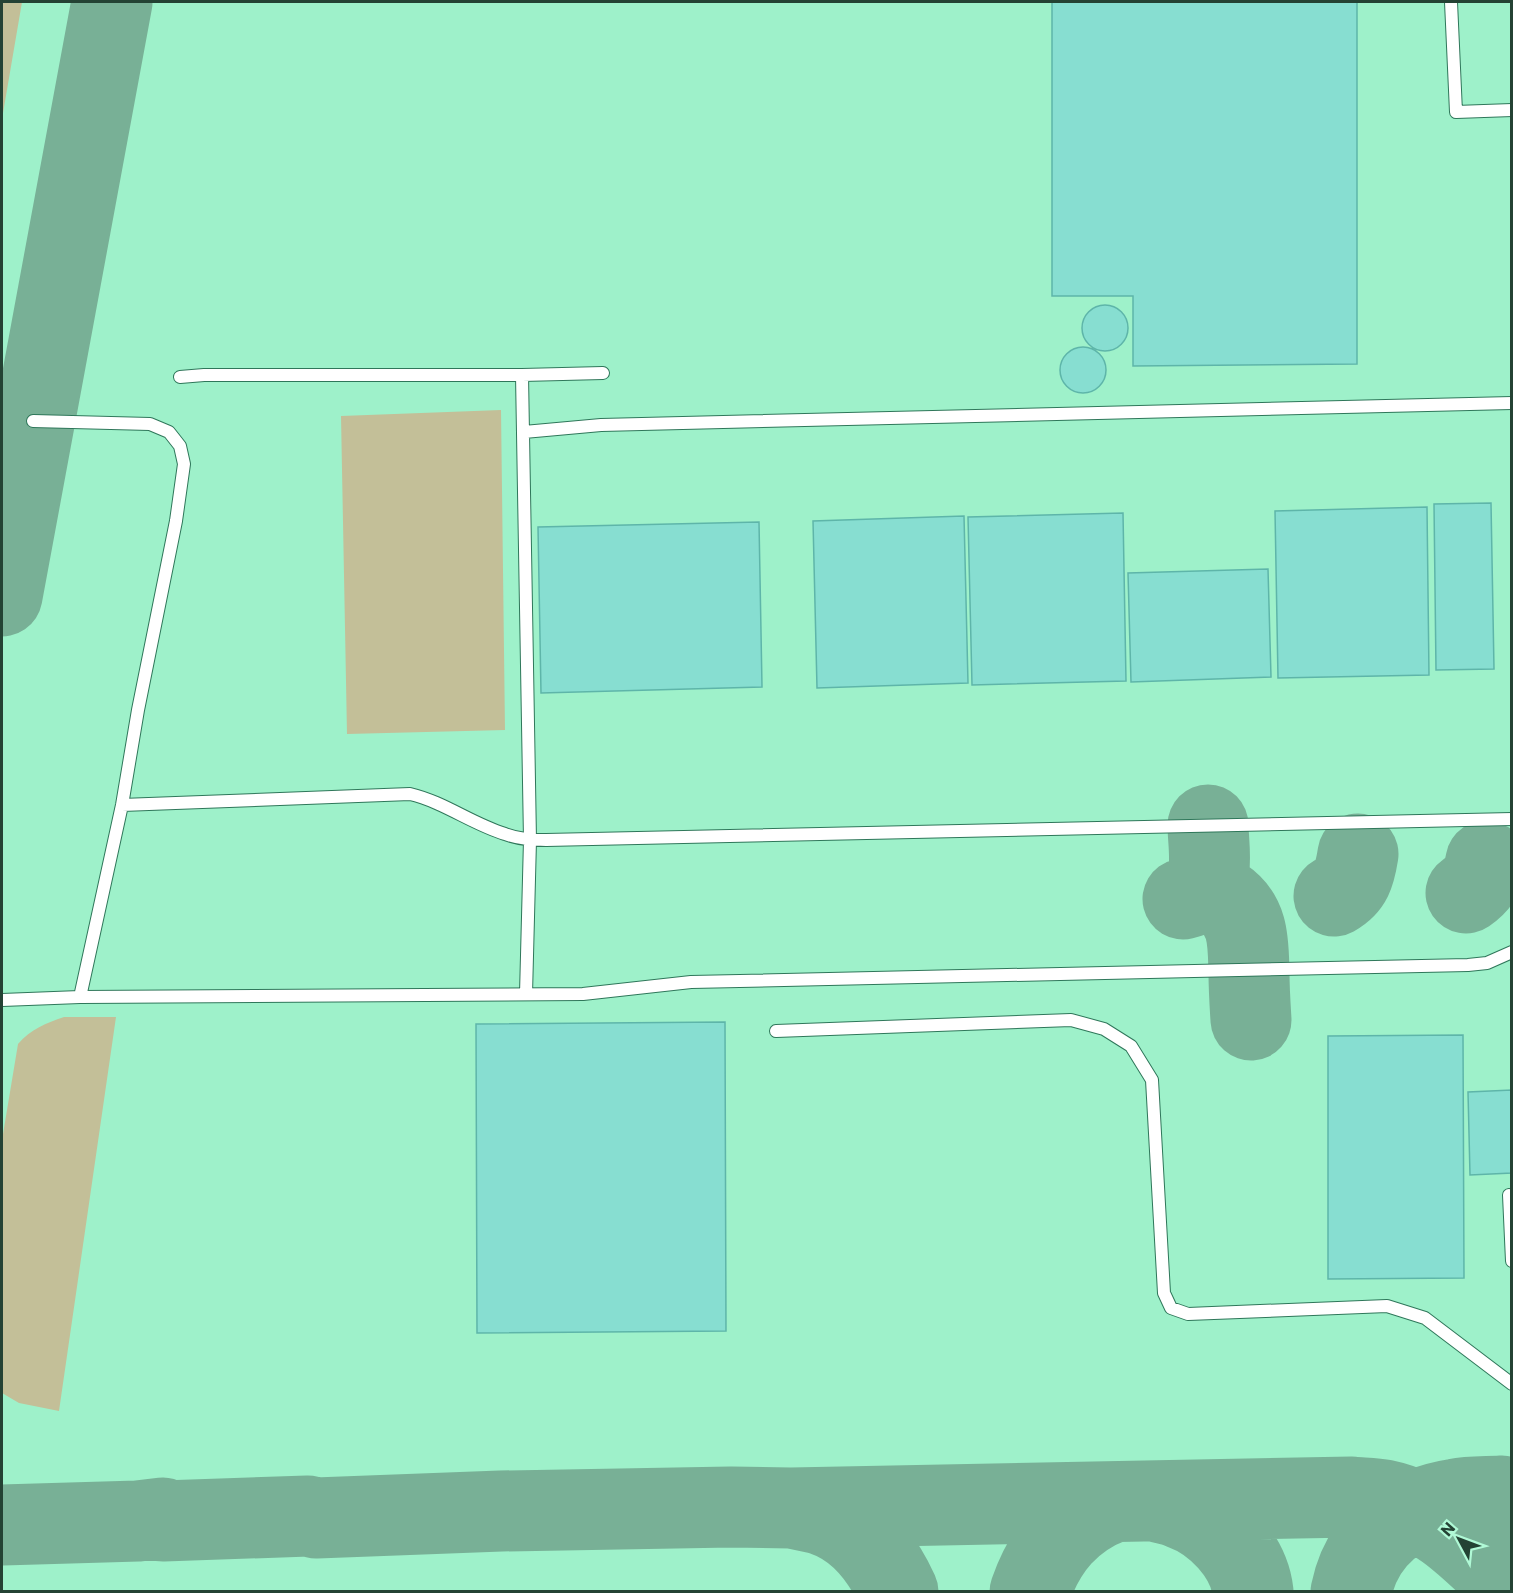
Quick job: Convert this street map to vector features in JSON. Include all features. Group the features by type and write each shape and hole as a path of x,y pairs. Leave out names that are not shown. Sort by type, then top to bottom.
{"lane":[{"path":"1451,2 1456,112 1512,110"},
{"path":"180,377 603,373"},
{"path":"522,375 530,840 526,994"},
{"path":"524,432 601,425 1512,403"},
{"path":"33,421 150,424 169,432 180,446 184,464 176,521 138,710 122,805 80,997"},
{"path":"122,805 410,794 430,799 504,834 530,840 1512,819"},
{"path":"2,1000 80,997 584,994 691,982 1468,965 1487,963 1512,952"},
{"path":"776,1030 1071,1020 1104,1029 1131,1046 1152,1080 1164,1293 1172,1308 1188,1314 1387,1306 1425,1318 1512,1384"},
{"path":"1509,1195 1512,1261"}],"shaded area":[{"path":"2,2 1511,2 1511,1591 2,1591"},
{"path":"2,2 22,2 2,119"},
{"path":"501,410 505,730 347,734 341,416"},
{"path":"64,1017 116,1017 59,1411 19,1403 2,1393 2,1140 18,1044 39,1027"}],"building":[{"path":"1052,2 1357,2 1357,364 1133,366 1133,296 1052,296"},
{"path":"1105,305 1121,312 1128,328 1121,344 1105,351 1089,344 1082,328 1089,312"},
{"path":"1083,347 1099,354 1106,370 1099,386 1083,393 1067,386 1060,370 1067,354"},
{"path":"1491,503 1494,669 1436,670 1434,504"},
{"path":"1427,507 1429,675 1278,678 1275,511"},
{"path":"1123,513 1126,681 972,685 968,517"},
{"path":"964,516 968,683 817,688 813,521"},
{"path":"759,522 762,687 541,693 538,527"},
{"path":"1268,569 1271,677 1131,682 1128,573"},
{"path":"725,1022 726,1331 477,1333 476,1024"},
{"path":"1463,1035 1464,1278 1328,1279 1328,1036"},
{"path":"1512,1090 1512,1173 1470,1175 1468,1092"}],"taxiway":[{"path":"2,596 112,2"},
{"path":"1183,899 1196,894 1206,881 1210,862 1208,825"},
{"path":"1334,896 1345,888 1352,878 1358,854"},
{"path":"1466,893 1480,880 1486,861"},
{"path":"1223,898 1238,913 1246,931 1251,1020"},
{"path":"1351,1592 1356,1573 1375,1541 1402,1518 1437,1503 1467,1497 1502,1496"},
{"path":"2,1525 138,1521 163,1518 163,1521 501,1511 1352,1497 1384,1500 1421,1513 1469,1547 1512,1588"},
{"path":"1155,1501 1176,1506 1195,1515 1218,1531 1238,1553 1245,1566 1253,1592"},
{"path":"1030,1592 1043,1562 1061,1537 1084,1517 1113,1502"},
{"path":"791,1508 823,1515 848,1527 877,1556 898,1592"}]}
